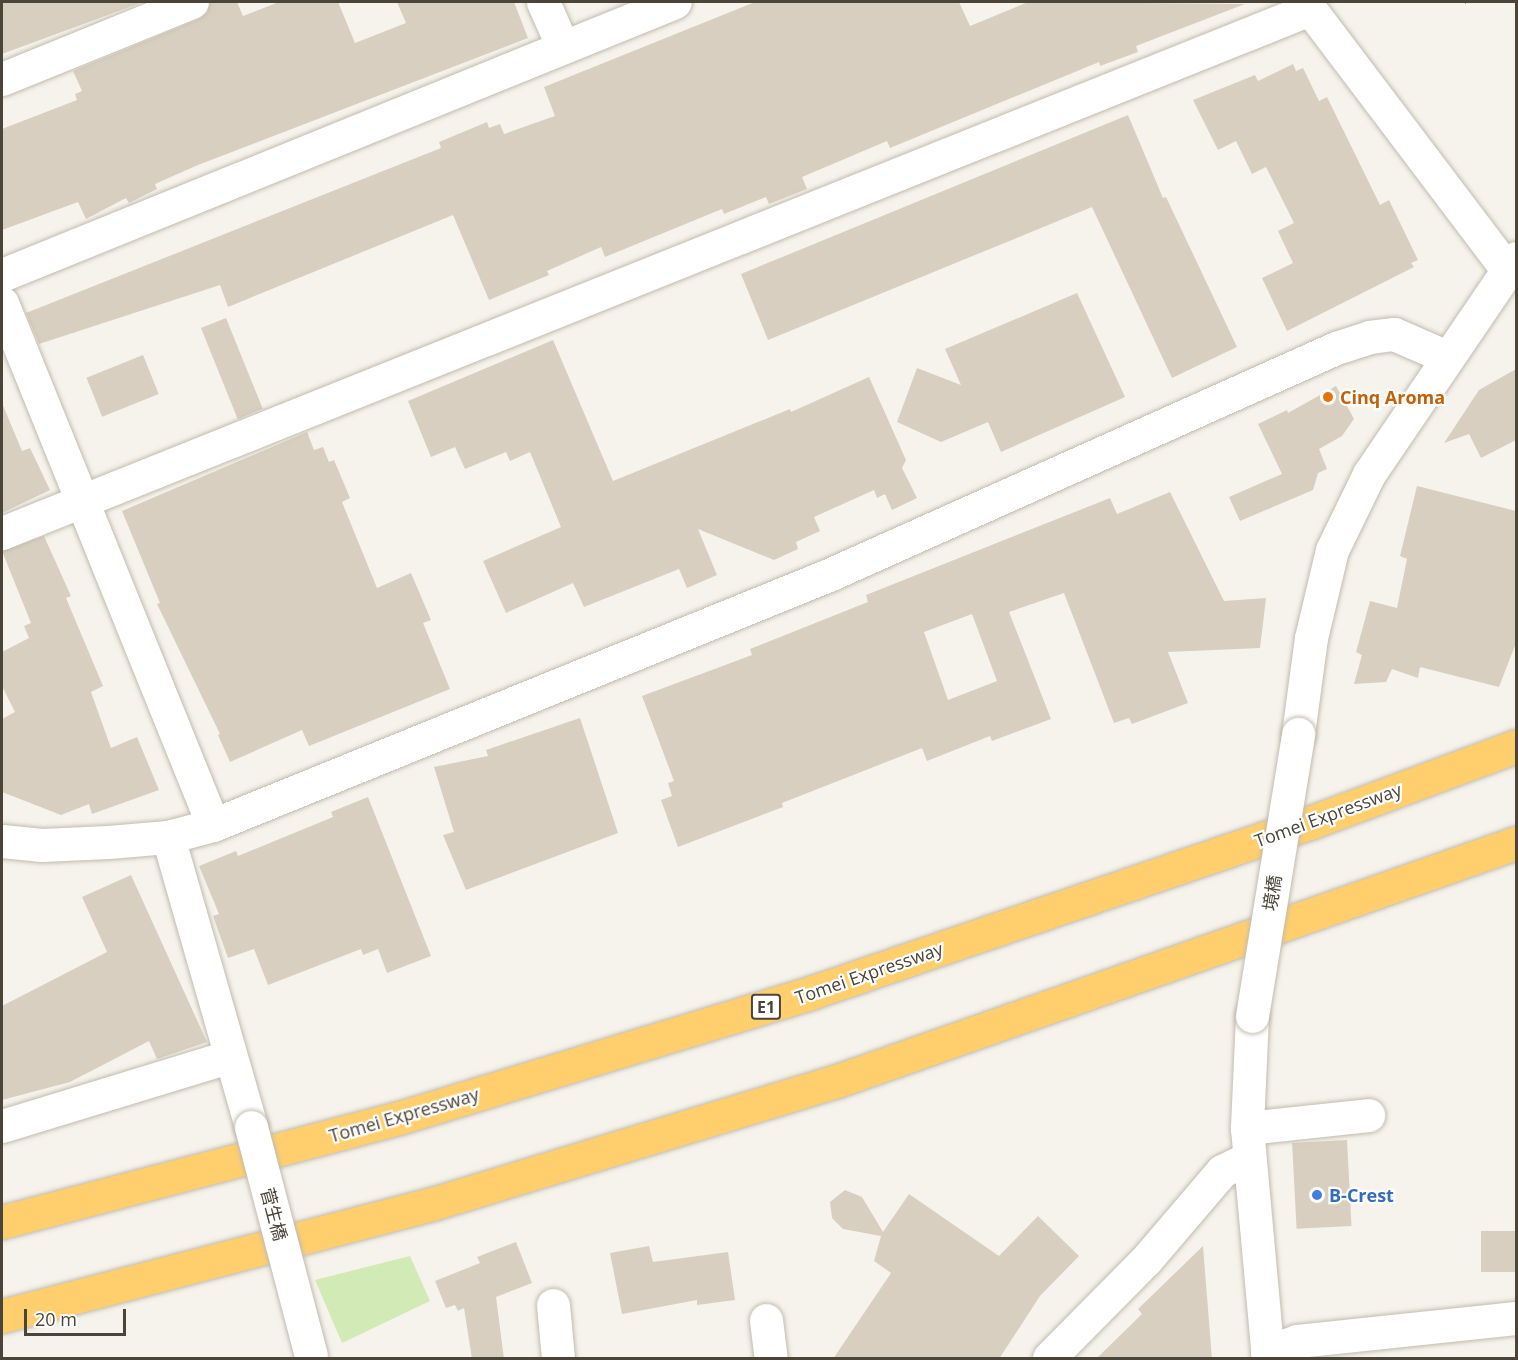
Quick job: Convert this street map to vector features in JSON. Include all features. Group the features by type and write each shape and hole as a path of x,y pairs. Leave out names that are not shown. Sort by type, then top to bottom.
{"highway":[{"name":"Tomei Expressway","path":"2,1222 399,1119 813,992 1312,822 1516,746"},
{"path":"2,1316 432,1204 837,1081 1516,843"}],"street":[{"path":"2,79 192,2"},
{"path":"543,2 563,47"},
{"path":"2,275 675,2"},
{"path":"2,533 1308,5 1512,265"},
{"name":"境橋","path":"1267,1355 1248,1143 1252,1016 1313,628 1332,550 1369,474 1512,265"},
{"path":"2,303 80,502 213,825"},
{"path":"2,842 42,845 168,837 213,825 831,574 1336,348 1369,337 1394,334 1447,357"},
{"name":"菅生橋","path":"168,837 234,1064 311,1357"},
{"path":"2,1126 234,1064"},
{"path":"1049,1359 1146,1260 1248,1143 1368,1115"},
{"path":"553,1305 558,1359"},
{"path":"1267,1355 1297,1341 1516,1318"},
{"path":"766,1320 771,1359"}],"green space":[{"path":"410,1256 430,1301 342,1343 315,1280"}],"building":[{"path":"2,2 143,2 2,54"},
{"path":"210,2 237,2 243,16 279,2 338,2 355,43 406,23 397,2 514,2 528,38 198,165 155,184 157,189 129,203 126,198 86,219 78,202 2,230 2,129 77,100 75,94 82,91 73,71 199,19 207,13"},
{"path":"755,2 959,2 970,26 1028,2 1245,4 1136,46 1138,52 1100,66 1099,62 890,148 887,141 802,177 807,189 769,204 766,197 724,214 722,209 605,257 601,247 547,271 549,275 489,300 453,215 228,307 220,285 39,344 26,313 441,148 439,142 487,122 489,128 500,124 504,134 555,116 544,87"},
{"path":"1293,64 1296,71 1303,68 1319,101 1327,97 1380,205 1389,200 1418,260 1411,263 1414,267 1287,331 1262,278 1293,263 1278,231 1294,223 1266,167 1252,174 1236,141 1218,150 1193,100 1255,75 1258,81"},
{"path":"1128,115 1163,198 1166,197 1237,347 1172,378 1092,207 768,340 741,274"},
{"path":"1077,293 1125,397 1001,452 988,422 941,442 897,422 917,368 961,385 945,349"},
{"path":"226,318 263,409 238,419 201,328"},
{"path":"553,340 613,481 790,409 791,412 869,377 906,460 902,468 917,498 892,510 885,494 877,498 874,490 814,517 820,531 796,542 798,549 774,560 698,529 717,575 687,588 679,569 584,607 573,583 506,613 483,561 561,527 530,452 510,461 506,452 465,469 455,447 431,457 408,401"},
{"path":"143,355 159,394 102,417 86,378"},
{"path":"1516,369 1516,440 1481,458 1469,434 1444,443 1479,390"},
{"path":"1336,386 1354,419 1342,436 1319,449 1327,469 1318,473 1313,490 1240,521 1229,497 1282,474 1258,424 1287,410 1288,413"},
{"path":"2,403 22,451 30,448 50,490 2,513"},
{"path":"307,432 314,450 323,447 329,462 334,460 350,498 342,502 377,588 411,573 431,620 423,623 450,689 309,746 302,730 230,762 218,735 220,734 157,604 160,603 122,511"},
{"path":"1417,486 1516,511 1516,643 1499,687 1420,667 1418,678 1392,669 1386,682 1354,684 1362,655 1356,652 1370,601 1397,608 1407,559 1400,556"},
{"path":"1170,492 1224,601 1266,598 1260,648 1168,652 1188,703 1132,724 1129,718 1114,723 1064,593 1009,612 1051,719 992,741 990,736 927,761 922,748 782,803 783,807 678,847 661,800 672,796 668,783 674,781 642,696 752,655 750,649 868,602 866,595 1110,498 1117,514","holes":["972,614 997,681 948,700 924,632"]},
{"path":"44,536 71,596 66,598 103,686 91,692 111,748 137,737 159,790 92,814 89,804 61,815 2,792 2,719 15,712 2,686 2,652 29,638 24,626 31,623 2,551"},
{"path":"580,718 618,833 466,890 443,835 454,832 434,767 488,756 486,750"},
{"path":"368,797 431,956 387,973 378,949 363,955 361,949 268,985 254,949 228,958 213,916 219,914 199,866 236,851 238,856 333,817 331,812"},
{"path":"131,875 207,1042 157,1059 149,1041 70,1082 2,1100 2,1006 107,952 82,897"},
{"path":"1347,1140 1352,1226 1297,1229 1292,1143"},
{"path":"845,1190 862,1197 883,1232 909,1194 999,1256 1038,1216 1079,1256 1040,1296 999,1359 833,1359 891,1273 874,1261 881,1236 843,1229 832,1218 830,1202"},
{"path":"1481,1231 1516,1231 1516,1272 1481,1272"},
{"path":"516,1242 532,1283 496,1297 504,1359 472,1359 464,1308 458,1311 455,1305 446,1308 435,1281 480,1263 477,1257"},
{"path":"649,1246 653,1262 728,1252 735,1300 697,1305 697,1300 622,1314 610,1253"},
{"path":"1203,1246 1212,1359 1096,1359 1142,1314 1138,1309"}],"place":[{"name":"Cinq Aroma","path":"1328,397"},
{"name":"B-Crest","path":"1317,1195"}]}
